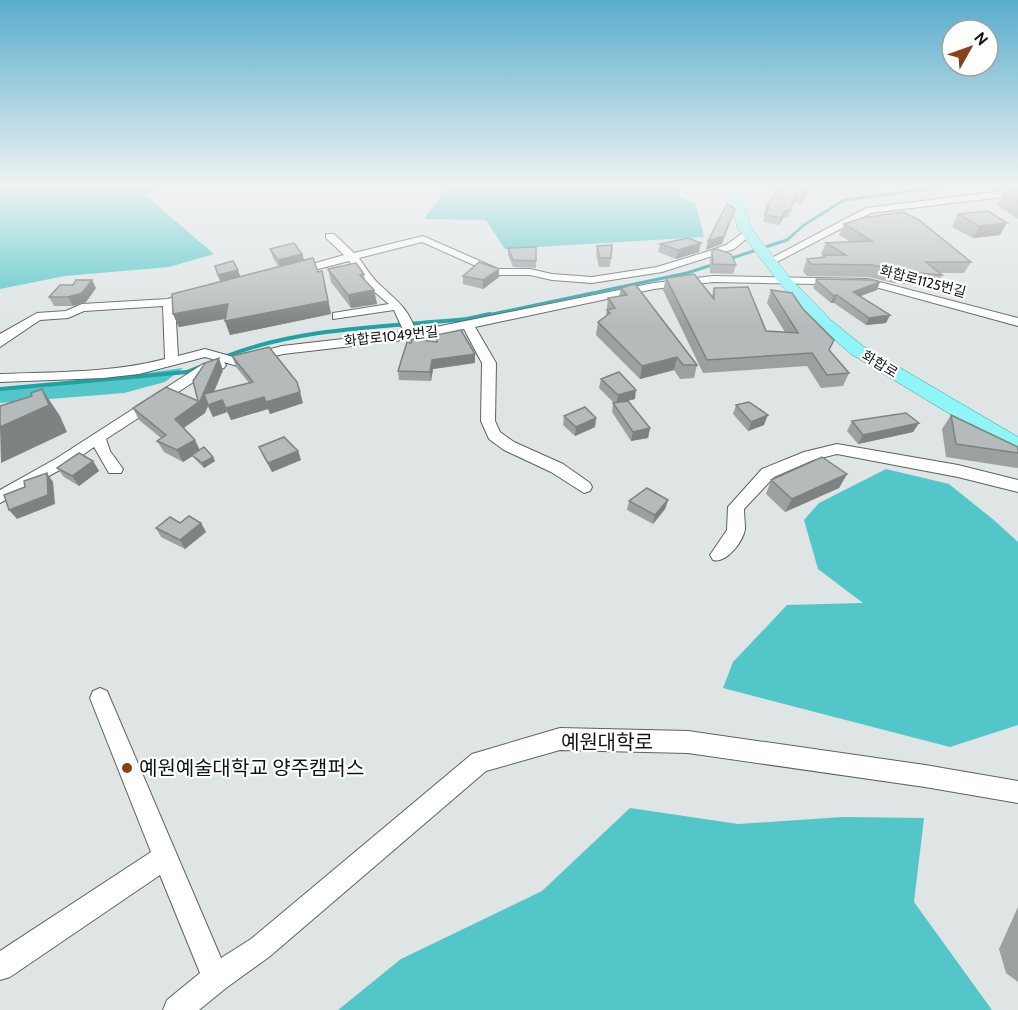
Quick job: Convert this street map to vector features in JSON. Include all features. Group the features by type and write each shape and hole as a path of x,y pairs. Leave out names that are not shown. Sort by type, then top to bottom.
{"main road":[{"path":"749,232 751,237"},
{"name":"화합로","path":"751,237 784,279 826,324 857,350 1018,446"}],"street":[{"path":"768,257 821,232"},
{"path":"330,236 352,257 375,287 397,306 408,328"},
{"path":"289,274 423,239 496,272 530,272 552,277 604,280 658,270 730,247 751,237"},
{"name":"화합로1049번길","path":"0,378 103,374 139,370 205,352 230,359 408,328 468,326 679,282 784,279"},
{"name":"화합로1125번길","path":"784,279 868,282 1018,322"},
{"path":"604,280 614,294"},
{"path":"0,343 3,338 37,317 68,314 82,309 169,302 209,291"},
{"path":"169,302 172,360"},
{"path":"337,316 397,306"},
{"path":"468,326 489,363 488,421 494,435 509,446 557,468 584,487"},
{"path":"1,496 62,462 208,367 230,359"},
{"path":"98,437 103,452 115,469"},
{"path":"719,555 736,531 736,507 768,473 809,456 837,448 958,471 1018,486"},
{"path":"100,698 216,978"},
{"name":"예원대학로","path":"177,1010 216,978 260,948 480,762 560,739 688,742 925,776 1018,792"},
{"path":"0,967 165,857"}],"shaded area":[{"path":"0,232 188,232 214,254 169,267 65,276 0,289"},
{"path":"494,232 703,232 704,237 505,249"},
{"path":"183,368 165,382 124,393 0,403 0,389 42,387"},
{"path":"886,469 949,484 1018,542 1018,725 950,747 723,688 733,662 787,605 863,603 818,569 804,520 819,503"},
{"path":"630,808 738,824 843,817 924,818 914,902 992,1010 338,1010 401,959 542,891"}],"building":[{"path":"713,232 726,232 724,236 708,241"},
{"path":"857,232 934,232 971,262 926,262 942,275 908,272 906,269 900,272 873,265 811,264 807,259 825,257 823,255 846,255 826,243 872,241"},
{"path":"688,238 701,243 678,250 660,244"},
{"path":"294,243 302,254 278,260 270,249"},
{"path":"612,245 611,258 600,258 597,246"},
{"path":"536,247 536,261 513,260 508,248"},
{"path":"717,249 731,254 736,265 713,264 712,250"},
{"path":"313,258 318,272 322,271 328,301 225,321 228,304 173,314 172,294"},
{"path":"233,261 238,270 218,275 215,266"},
{"path":"479,262 499,269 483,280 463,276"},
{"path":"356,263 364,274 360,275 374,290 348,295 328,269"},
{"path":"694,274 714,299 714,288 748,287 766,331 798,333 771,290 792,293 803,309 834,340 829,350 849,373 827,375 812,353 707,360 666,278"},
{"path":"817,279 880,282 853,292 890,315 869,318 837,295 834,296"},
{"path":"76,280 92,280 82,293 68,297 49,297 60,285 73,285"},
{"path":"635,284 697,365 683,365 677,357 642,366 598,322 610,313 607,310 615,308 608,298 627,295 621,288"},
{"path":"461,330 475,354 432,360 430,372 398,371 407,342 411,343 412,339 437,342 436,335"},
{"path":"269,347 297,382 300,392 266,402 264,397 226,408 222,400 208,405 204,394 253,382 232,356"},
{"path":"219,358 200,401 175,419 195,440 177,450 157,441 166,435 133,408 166,387 198,401 193,381 205,363"},
{"path":"619,372 636,390 618,395 601,379"},
{"path":"42,389 49,405 0,427 0,406 32,396 31,393"},
{"path":"628,401 650,428 633,432 613,403"},
{"path":"749,402 768,415 751,422 736,405"},
{"path":"585,407 596,418 576,427 564,416"},
{"path":"906,413 919,423 863,435 852,421"},
{"path":"951,415 1018,447 1018,453 956,444"},
{"path":"284,437 298,451 268,463 259,447"},
{"path":"204,447 213,457 202,463 192,455"},
{"path":"79,453 93,461 72,476 57,468"},
{"path":"822,457 847,474 792,499 771,480"},
{"path":"47,473 48,495 9,510 4,495 25,487 24,481"},
{"path":"647,488 668,500 655,515 629,501"},
{"path":"189,516 201,523 180,540 156,528 170,517 180,523"}],"waterway":[{"path":"729,259 787,240 796,232"},
{"path":"483,316 687,273 715,264"},
{"path":"224,357 253,347 313,334 467,319 490,314"},
{"path":"0,389 187,372 202,366"}],"place":[{"name":"예원예술대학교 양주캠퍼스","path":"127,768"}]}
